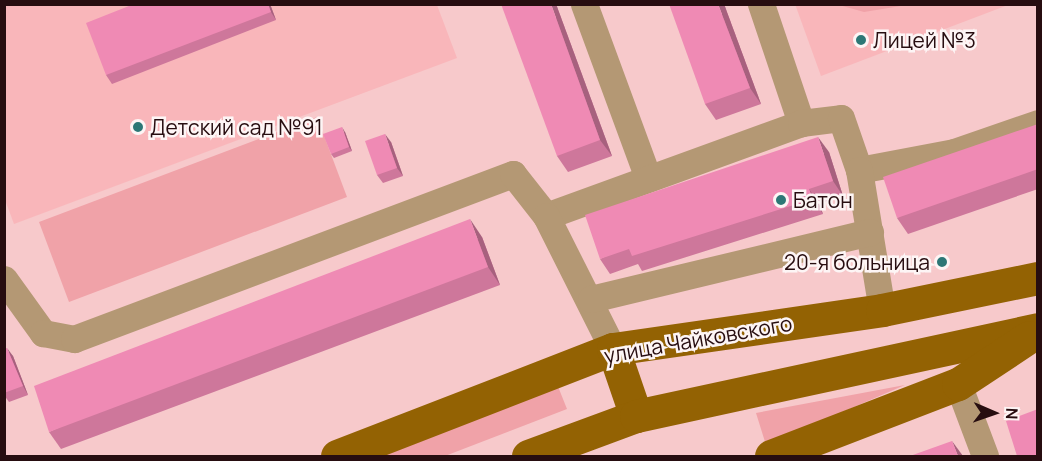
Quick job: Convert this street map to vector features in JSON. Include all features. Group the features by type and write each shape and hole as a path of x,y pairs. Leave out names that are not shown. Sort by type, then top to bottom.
{"main road":[{"name":"улица Чайковского","path":"337,456 613,349 882,310 1038,278"},
{"path":"771,456 958,384 1038,330"},
{"path":"528,456 636,416 1038,330"},
{"path":"613,349 636,416"}],"lane":[{"path":"584,4 648,178"},
{"path":"761,4 801,123"},
{"path":"546,216 801,123 841,118 859,170 882,310"},
{"path":"859,170 954,152 1038,123"},
{"path":"5,281 43,333 74,339 513,174 546,216 591,299 613,349"},
{"path":"591,299 870,232"},
{"path":"958,384 985,456"}],"shaded area":[{"name":"Лицей №3","path":"795,4 1008,5 821,76"},
{"name":"Детский сад №91","path":"4,5 437,5 457,58 14,224 4,197"},
{"path":"839,5 907,5 864,12"},
{"path":"317,117 347,197 69,302 39,222"},
{"path":"557,384 567,409 445,456 379,456"},
{"path":"905,385 766,445 756,413"}],"building":[{"path":"134,4 268,4 271,12 106,75 86,23"},
{"path":"501,4 551,4 600,140 557,156"},
{"path":"669,4 718,4 750,88 705,104"},
{"path":"1038,124 1038,169 897,218 883,177"},
{"path":"342,127 349,147 331,154 323,134"},
{"path":"385,134 397,168 377,175 365,141"},
{"path":"818,137 833,181 809,189 813,199 632,256 629,249 600,259 585,215"},
{"path":"470,219 488,267 49,432 34,386"},
{"path":"7,348 23,386 4,393 4,349"},
{"path":"1038,409 1038,456 1017,456 1006,421"},
{"path":"952,441 958,456 910,456"}],"place":[{"name":"Лицей №3","path":"861,40"},
{"name":"Детский сад №91","path":"138,127"},
{"name":"Батон","path":"781,200"},
{"name":"20-я больница","path":"942,262"}]}
